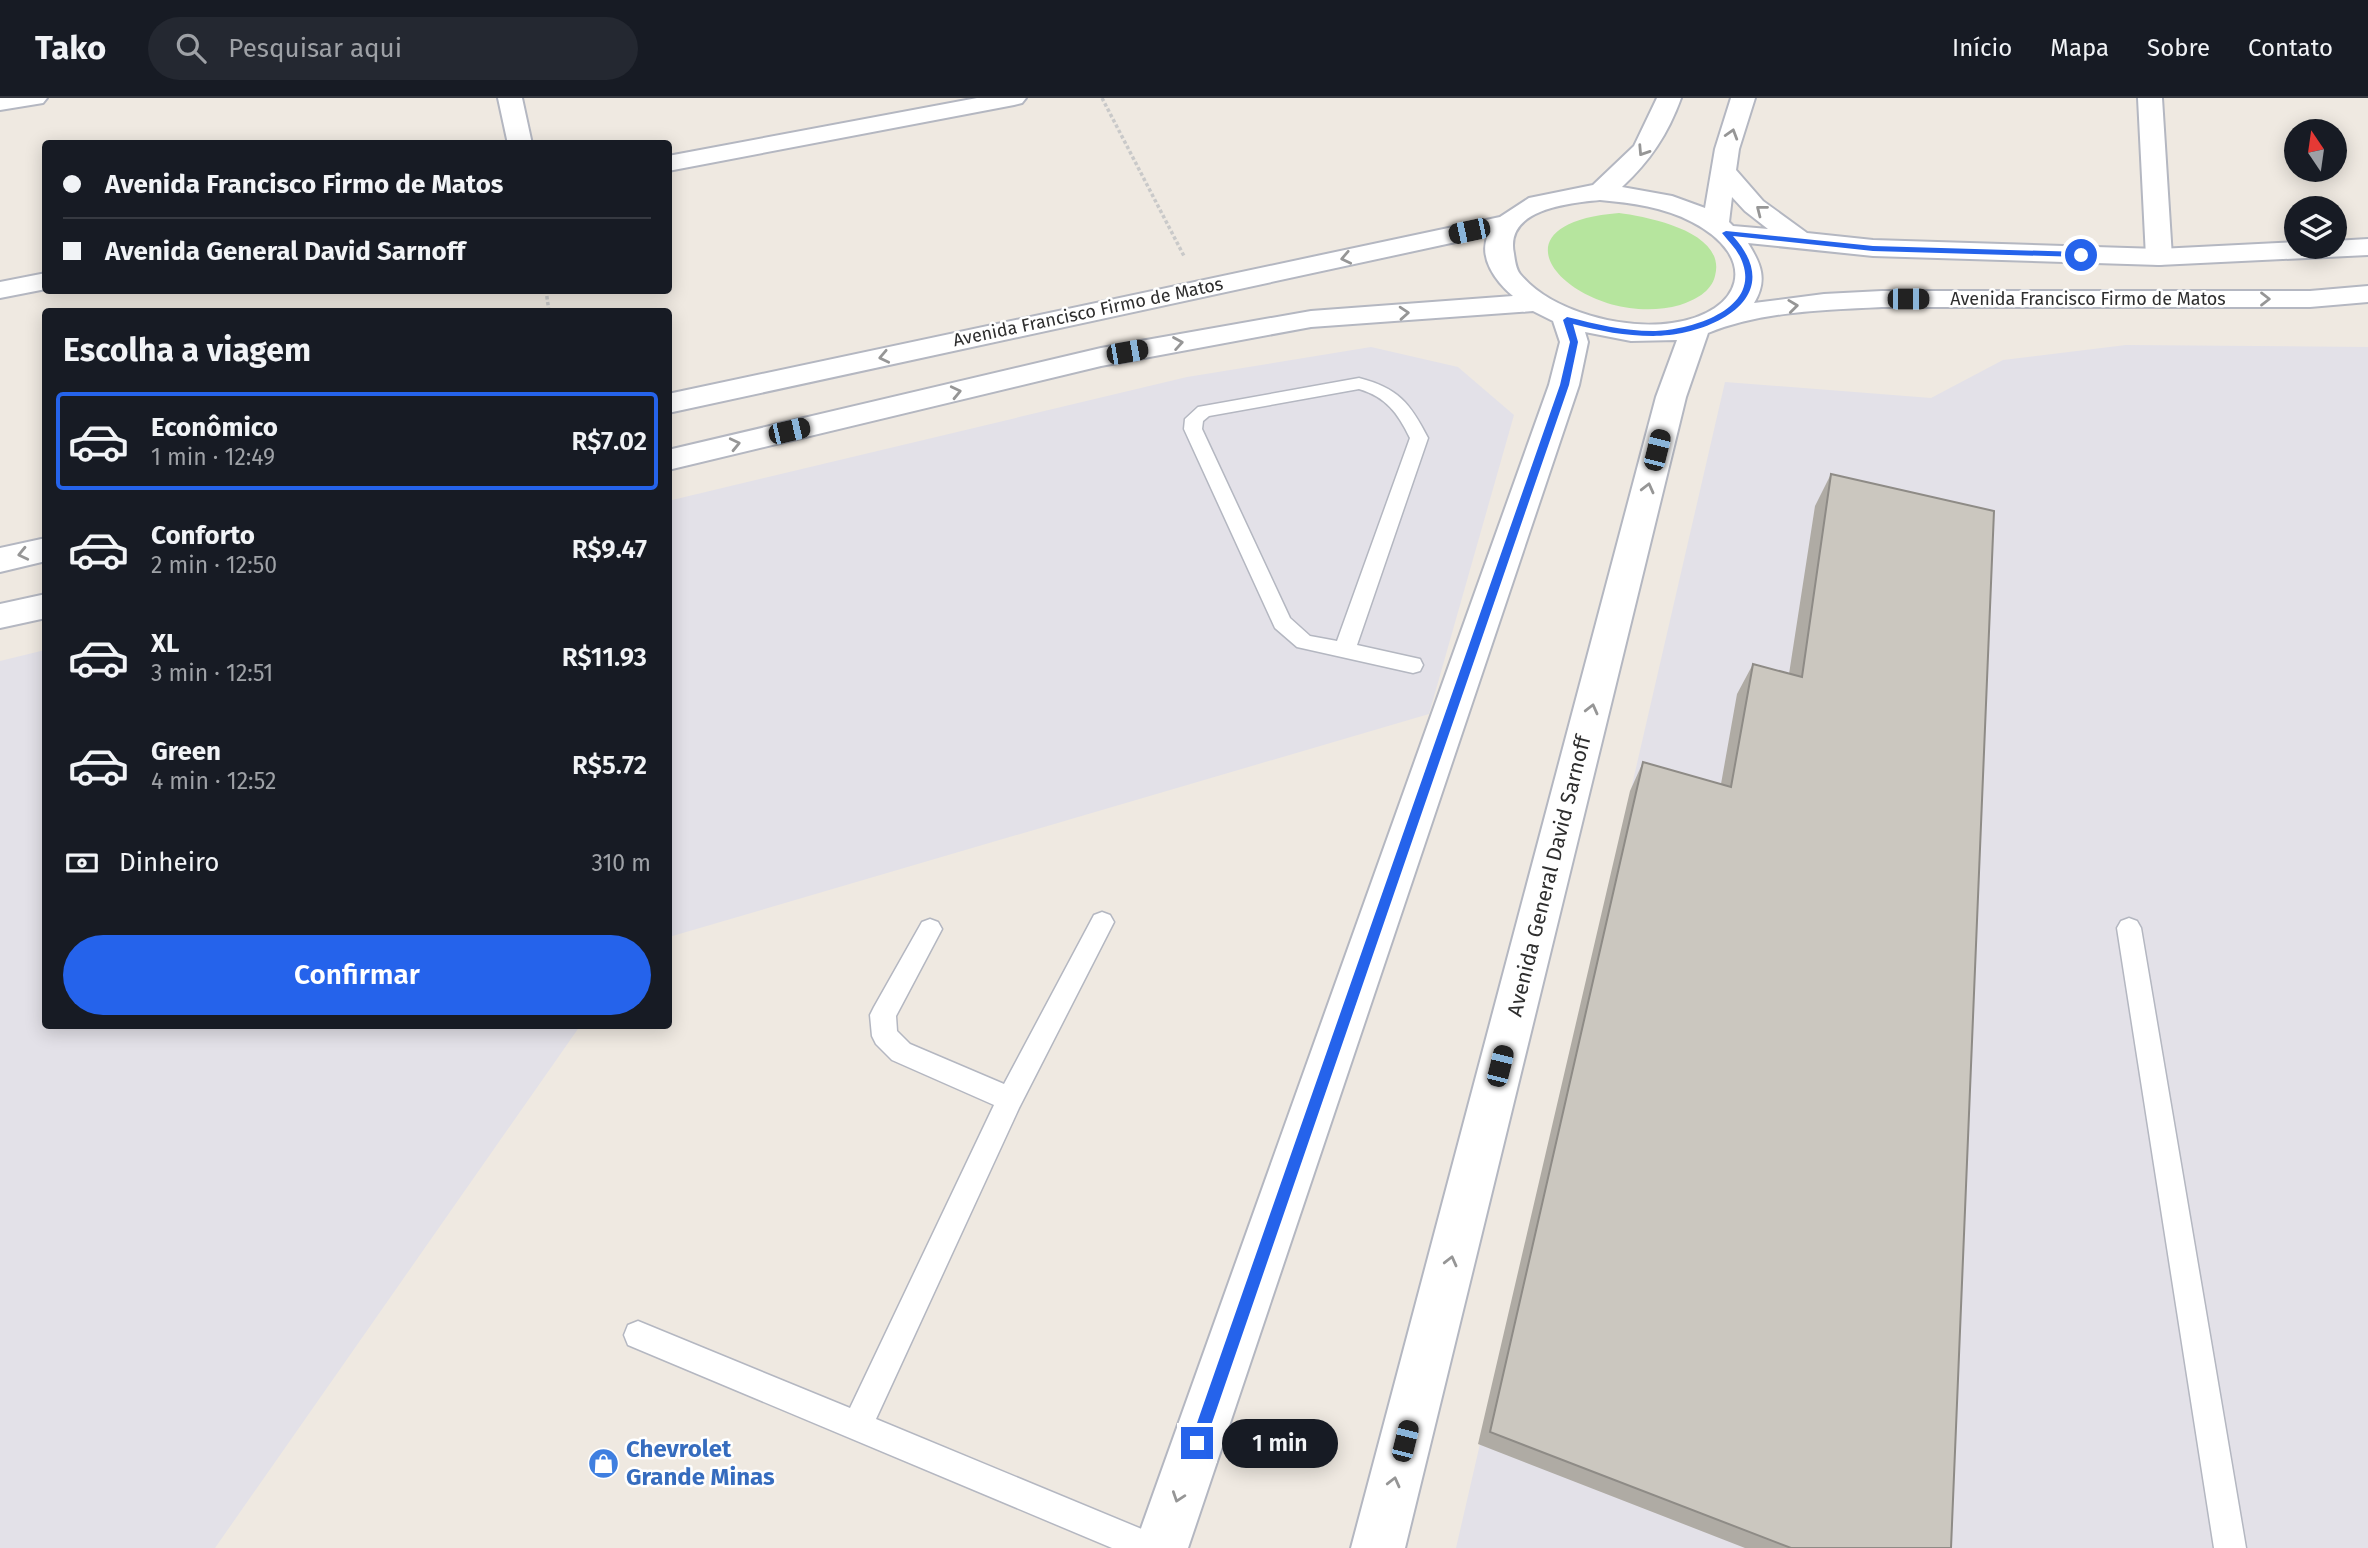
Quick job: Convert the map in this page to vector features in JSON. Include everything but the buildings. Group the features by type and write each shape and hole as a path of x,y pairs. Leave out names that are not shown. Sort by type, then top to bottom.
{"street":[{"path":"0,103 35,98"},
{"path":"510,98 519,140"},
{"path":"672,163 1014,98"},
{"path":"1600,192 1640,158 1661,122 1669,98"},
{"path":"1720,229 1727,149 1743,98"},
{"path":"2150,98 2159,257"},
{"path":"1724,171 1754,206 1804,243"},
{"path":"672,459 1101,357 1311,319 1551,312 1610,331 1655,334 1711,321 1741,301 1749,285 1748,267 1741,249 1720,229 1690,211 1631,194 1600,192 1563,196 1531,206 1508,223 1498,244 1506,275 1551,312 1574,342 1564,385 1161,1548"},
{"name":"Avenida Francisco Firmo de Matos","path":"672,403 1200,287 1508,223"},
{"name":"Avenida Francisco Firmo de Matos","path":"1720,229 1804,243 1873,248 2159,257 2368,247"},
{"path":"0,290 42,282"},
{"name":"Avenida Francisco Firmo de Matos","path":"1711,321 1824,302 1882,299 2309,299 2368,294"},
{"name":"Avenida General David Sarnoff","path":"1378,1548 1671,397 1711,321"},
{"path":"0,560 42,550"},
{"path":"0,617 42,607"}],"lane":[{"path":"1344,652 1419,438 1407,413 1384,389 1359,383 1204,411 1194,419 1193,429 1282,623 1304,642 1344,652 1413,666"},
{"path":"858,1425 1010,1099 1102,922"},
{"path":"2129,928 2230,1548"},
{"path":"930,929 883,1016 885,1036 901,1052 1010,1099"},
{"path":"638,1335 1150,1548"}],"path":[{"path":"1102,98 1200,287"}],"shaded area":[{"path":"2126,345 2368,347 2368,1548 1456,1548 1725,382 1931,398 2003,360"},
{"path":"1371,347 1458,367 1514,415 1429,714 672,936 672,500 1187,377"},
{"path":"42,651 42,1029 578,1029 215,1548 0,1548 0,661"}],"green space":[{"path":"1619,213 1666,223 1698,238 1709,248 1716,261 1715,276 1710,287 1697,298 1680,305 1644,309 1610,304 1580,291 1558,274 1548,255 1553,236 1575,222"}],"place":[{"name":"Chevrolet Grande Minas","path":"603,1463"}],"route":[{"path":"1197,1443 1564,385 1574,342 1567,320 1610,331 1655,334 1696,328 1725,315 1741,301 1749,285 1748,267 1741,249 1726,233 1873,248 2081,255"}]}
